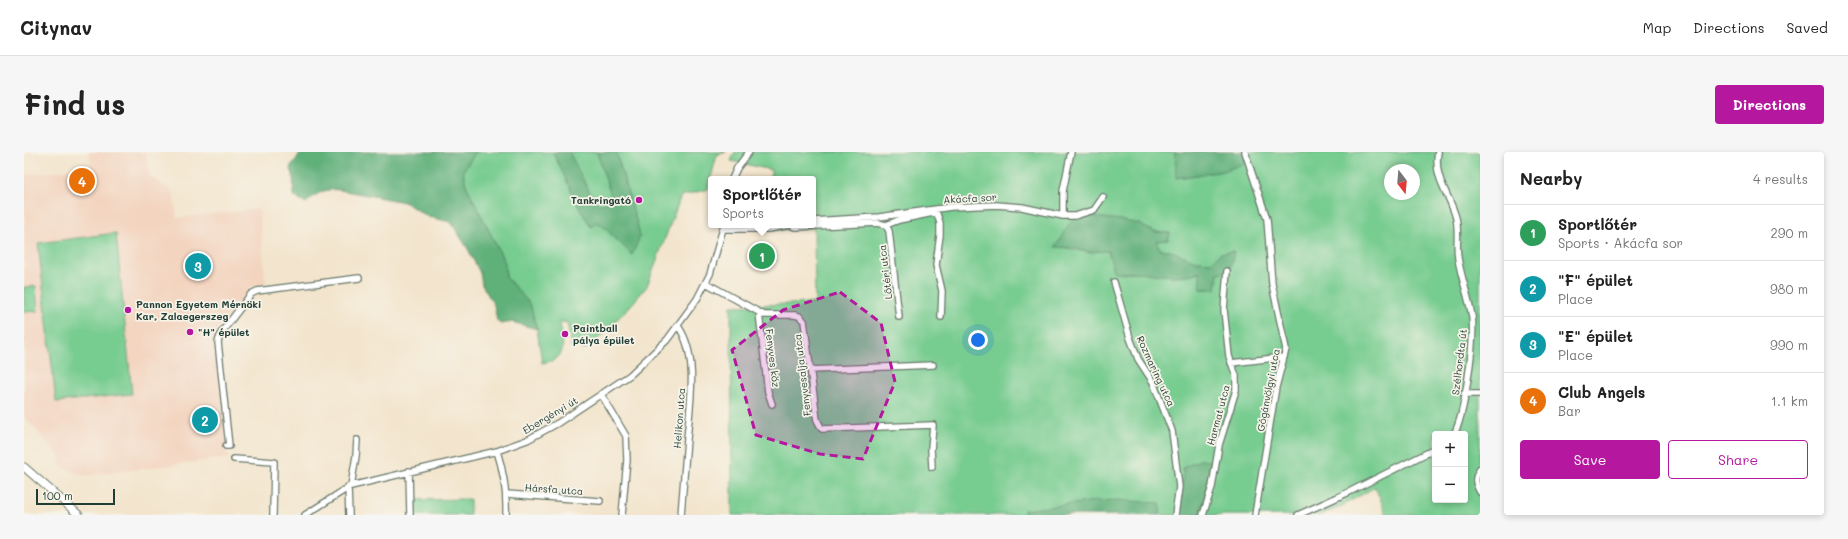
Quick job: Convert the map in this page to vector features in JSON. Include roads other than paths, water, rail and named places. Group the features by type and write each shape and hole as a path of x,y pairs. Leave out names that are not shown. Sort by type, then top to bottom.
{"street":[{"path":"734,176 749,152"},
{"path":"1063,216 1063,191 1071,152"},
{"name":"Gógánvölgyi utca","path":"1245,152 1267,219 1272,284 1286,349 1276,387 1255,515"},
{"name":"Szélhordta út","path":"1438,152 1437,168 1456,217 1459,266 1472,317 1470,360 1460,421 1455,431"},
{"name":"Akácfa sor","path":"816,221 879,217 951,207 996,205 1022,207 1063,216 1074,216 1094,210 1102,197"},
{"path":"816,226 877,223 886,225 912,217 933,213 937,214 940,223 940,235 936,265 942,291 941,317"},
{"name":"Lőtéri utca","path":"886,225 889,231 899,317"},
{"name":"Ebergényi út","path":"305,515 349,486 497,451 542,432 601,394 642,364 667,340 678,326 706,283 715,261 724,228"},
{"path":"746,228 774,228"},
{"name":"Harmat utca","path":"1203,515 1212,487 1219,445 1236,390 1236,376 1231,363 1224,310 1227,271"},
{"path":"226,446 230,446 218,342 221,332 250,294 257,291 360,278"},
{"name":"Rozmaring utca","path":"1114,282 1122,305 1130,338 1138,359 1153,382 1172,431 1180,487 1175,515"},
{"name":"Fenyvesalja utca","path":"706,283 759,313 769,316 795,315 802,318 805,324 817,420 822,429 933,425 931,449 932,467"},
{"name":"Fenyves köz","path":"759,313 768,392 772,404"},
{"name":"Helikon utca","path":"678,326 688,348 691,380 681,515"},
{"path":"1231,363 1284,357"},
{"path":"810,370 933,365"},
{"path":"601,394 626,436 626,466 622,515"},
{"path":"1464,394 1480,394"},
{"path":"349,515 349,486 356,456 357,440"},
{"path":"1298,515 1347,493 1432,450"},
{"path":"497,451 504,472 507,494 506,515"},
{"path":"234,459 274,462 273,515"},
{"path":"24,467 79,515"},
{"path":"1480,469 1475,476 1475,481 1480,492"},
{"path":"409,471 410,515"},
{"name":"Hársfa utca","path":"507,494 600,502"}],"place":[{"name":"Club Angels","path":"82,181"},
{"name":"Tankringató","path":"639,200"},
{"name":"Sportlőtér","path":"762,256"},
{"name":"\"E\" épület","path":"198,266"},
{"name":"Pannon Egyetem Mérnöki Kar, Zalaegerszeg","path":"128,310"},
{"name":"\"H\" épület","path":"190,332"},
{"name":"Paintball pálya épület","path":"565,334"},
{"name":"\"F\" épület","path":"205,420"}]}
